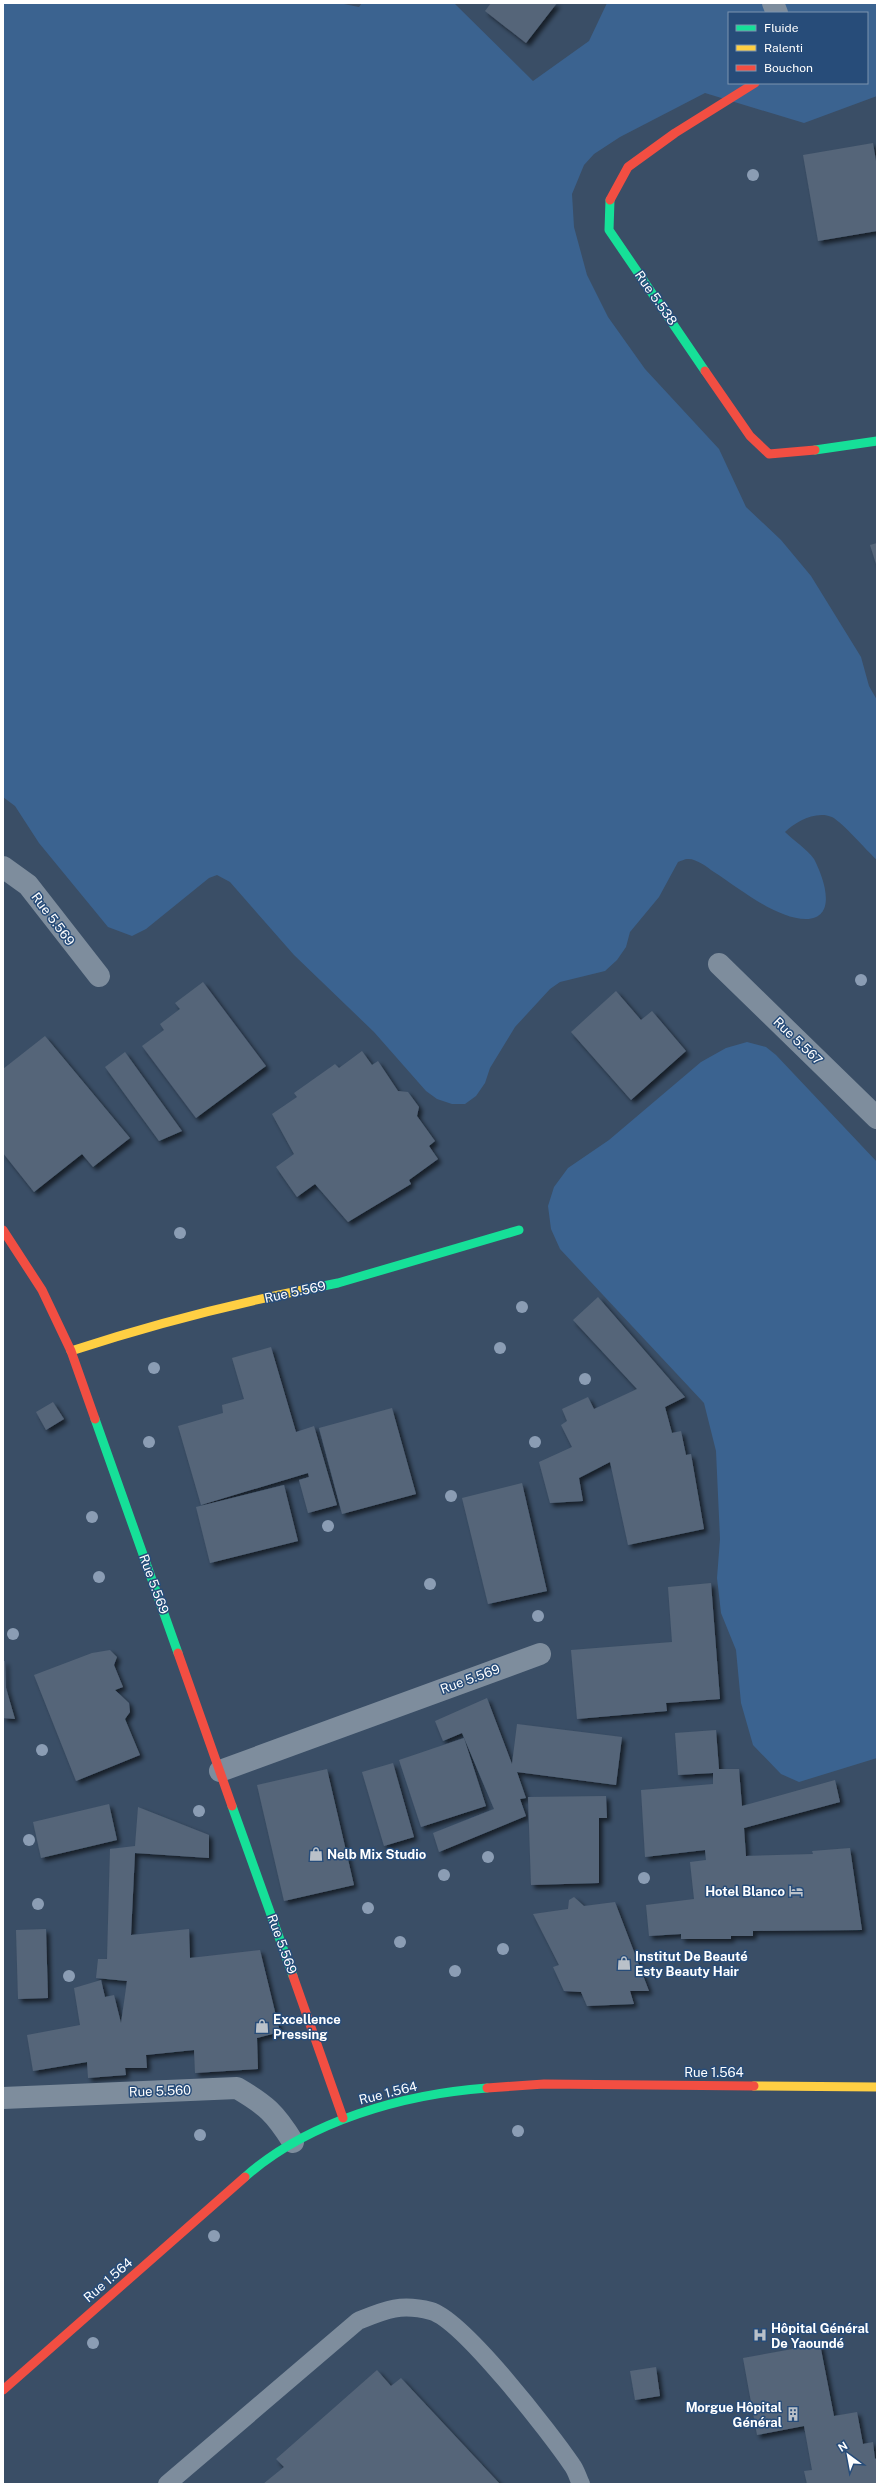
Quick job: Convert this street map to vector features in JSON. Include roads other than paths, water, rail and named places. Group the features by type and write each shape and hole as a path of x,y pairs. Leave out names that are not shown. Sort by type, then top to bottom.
{"street":[{"name":"Rue 5.538","path":"753,84 675,133 628,167 610,197 608,230 750,436 769,454 802,452 877,441"},
{"name":"Rue 5.569","path":"3,867 28,885 51,913 68,940 99,976"},
{"name":"Rue 5.567","path":"718,964 877,1118"},
{"name":"Rue 5.569","path":"3,1230 42,1290 71,1352 343,2118"},
{"name":"Rue 5.569","path":"71,1352 131,1331 224,1306 338,1283 519,1230"},
{"name":"Rue 5.569","path":"220,1771 540,1654"},
{"name":"Rue 1.564","path":"3,2390 255,2168 293,2142 343,2118 450,2091 544,2084 877,2087"},
{"name":"Rue 5.560","path":"3,2098 237,2088 264,2104 278,2118 293,2142"}],"lane":[{"path":"167,2484 358,2321 390,2307 410,2307 433,2312 466,2336 521,2398 573,2466 581,2484"}],"place":[{"name":"Nelb Mix Studio","path":"316,1854"},
{"name":"Hotel Blanco","path":"796,1891"},
{"name":"Institut De Beauté Esty Beauty Hair","path":"624,1963"},
{"name":"Excellence Pressing","path":"262,2026"},
{"name":"Hôpital Général De Yaoundé","path":"760,2335"},
{"name":"Morgue Hôpital Général","path":"793,2414"}]}
